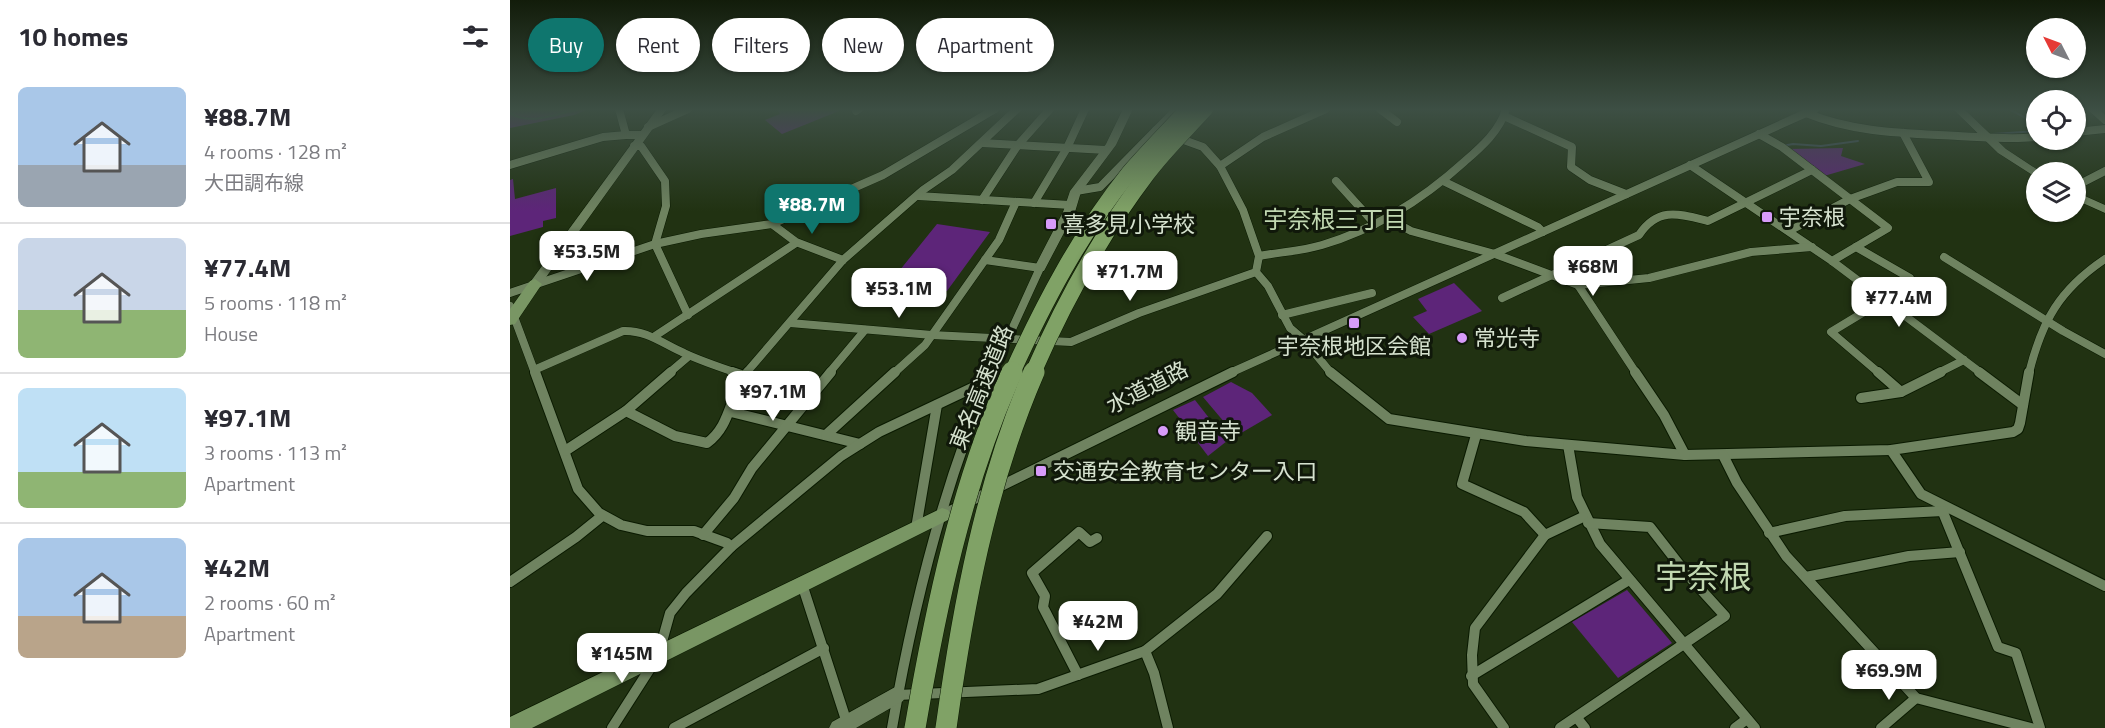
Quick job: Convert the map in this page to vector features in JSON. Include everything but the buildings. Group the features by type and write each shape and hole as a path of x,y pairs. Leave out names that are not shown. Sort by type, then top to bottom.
{"highway":[{"name":"東名高速道路","path":"915,728 928,649 959,518 990,423 1017,356 1055,283 1094,220 1138,162 1156,143"},
{"name":"東名高速道路","path":"946,728 960,633 977,551 1004,453 1042,350 1091,255 1156,162 1174,143"}],"main road":[{"path":"511,314 535,284"},
{"name":"水道道路","path":"510,728 942,515"}],"street":[{"path":"510,165 583,143"},
{"path":"535,284 636,143"},
{"path":"510,293 655,244 701,234 772,224 883,175 937,143"},
{"path":"626,411 663,432 695,442 707,443 717,437 731,412 739,382 843,260 981,143"},
{"path":"994,143 1106,150"},
{"path":"1034,203 1069,143"},
{"path":"891,728 912,625 942,515 965,444 1006,339 1076,191 1110,143"},
{"path":"1076,191 1100,187 1143,143"},
{"path":"1192,143 1203,147 1220,166 1243,210 1259,256 1256,272"},
{"path":"1220,166 1254,143"},
{"path":"1259,256 1322,245 1389,219 1443,181 1485,143"},
{"path":"1564,143 1572,147 1571,167 1590,180 1626,194"},
{"name":"水道道路","path":"942,515 1211,382 1739,143"},
{"path":"1775,143 1888,228 1832,261"},
{"path":"1789,231 1850,199 1897,182 1929,182 1908,143"},
{"path":"1995,143 2026,168"},
{"path":"982,200 1018,145"},
{"path":"634,146 641,146 665,181 666,206 655,244 688,315"},
{"path":"1690,165 1832,261 2023,405"},
{"path":"1502,298 1639,235 1646,224 1673,212 1708,221 1812,170"},
{"path":"2086,181 2105,171"},
{"path":"1336,181 1375,224"},
{"path":"1443,181 1538,227 1543,232"},
{"path":"918,196 1070,206"},
{"path":"2086,200 2105,209"},
{"path":"826,435 925,345 999,240 1016,202"},
{"path":"1389,219 1411,231 1495,254 1578,285 1649,278 1751,252 1812,248"},
{"path":"772,224 796,243 843,260"},
{"path":"655,336 796,243"},
{"path":"1856,247 1910,278 1912,283 1831,332 1901,392"},
{"path":"1944,257 2105,354"},
{"path":"1256,272 1268,285 1290,328 1304,340 1323,365 1341,383 1389,419 1476,435 1568,446 1685,455 1723,455 1762,452 1890,450 2013,432 2018,429 2030,368 2045,319 2074,281 2105,259"},
{"path":"985,260 1040,268"},
{"path":"790,323 932,335 1071,342 1139,313 1256,272"},
{"path":"1578,285 1664,415 1685,455"},
{"path":"1282,315 1372,293"},
{"path":"511,314 514,336 534,370 578,489 602,516 621,525 647,531 694,531 727,543 731,548"},
{"path":"534,370 623,331 635,329 655,336 688,356 744,376"},
{"path":"703,535 734,498 752,468 865,330"},
{"path":"565,451 626,411 688,356"},
{"path":"1861,398 1901,392 1964,360"},
{"path":"612,728 658,656 670,613 686,593 731,548 832,463 860,444 879,432 991,379"},
{"path":"916,528 937,405"},
{"path":"731,412 860,444"},
{"path":"1476,435 1461,484 1524,512 1545,535"},
{"path":"1568,446 1570,481 1586,520 1600,544 1751,724 1735,728"},
{"path":"1890,450 1922,494 1941,508 2105,586"},
{"path":"1723,455 1737,483 1786,556 1916,698 2023,727"},
{"path":"1769,533 1845,516 1941,508"},
{"path":"1941,508 1998,647 2016,653 2040,728"},
{"path":"510,582 576,537 602,516"},
{"path":"1504,728 1473,684 1471,676 1475,628 1545,535 1586,520 1650,527 1685,572 1725,616 1581,723 1560,728"},
{"path":"1078,675 1043,607 1045,596 1032,573 1079,532 1090,542 1097,538"},
{"path":"802,584 824,648 843,725 897,695 1038,689 1145,651 1217,594 1267,536"},
{"path":"1806,577 1909,556 1960,552"},
{"path":"1471,676 1629,580"},
{"path":"674,728 824,648"},
{"path":"1145,651 1154,673 1168,728"},
{"path":"1881,728 1916,698"}],"shaded area":[{"path":"1843,148 1841,156 1865,164 1824,176 1787,149"},
{"path":"513,179 515,199 556,188 556,218 543,221 543,227 510,236 510,180"},
{"path":"937,224 990,232 947,291 940,291 933,301 879,296"},
{"path":"1454,283 1482,311 1429,334 1413,317 1427,311 1418,299"},
{"path":"1231,382 1252,393 1272,415 1236,436 1203,397"},
{"path":"1195,400 1227,441 1208,456 1173,410"},
{"path":"1627,590 1672,643 1618,678 1572,622"}],"waterway":[{"path":"1782,146 1793,144 1821,146 1843,143"}],"place":[{"name":"宇奈根","path":"1767,217"},
{"name":"喜多見小学校","path":"1051,224"},
{"name":"宇奈根地区会館","path":"1354,323"},
{"name":"常光寺","path":"1462,338"},
{"name":"観音寺","path":"1163,431"},
{"name":"交通安全教育センター入口","path":"1041,471"}],"district":[{"name":"宇奈根三丁目","path":"1335,220"},
{"name":"宇奈根","path":"1703,577"}]}
